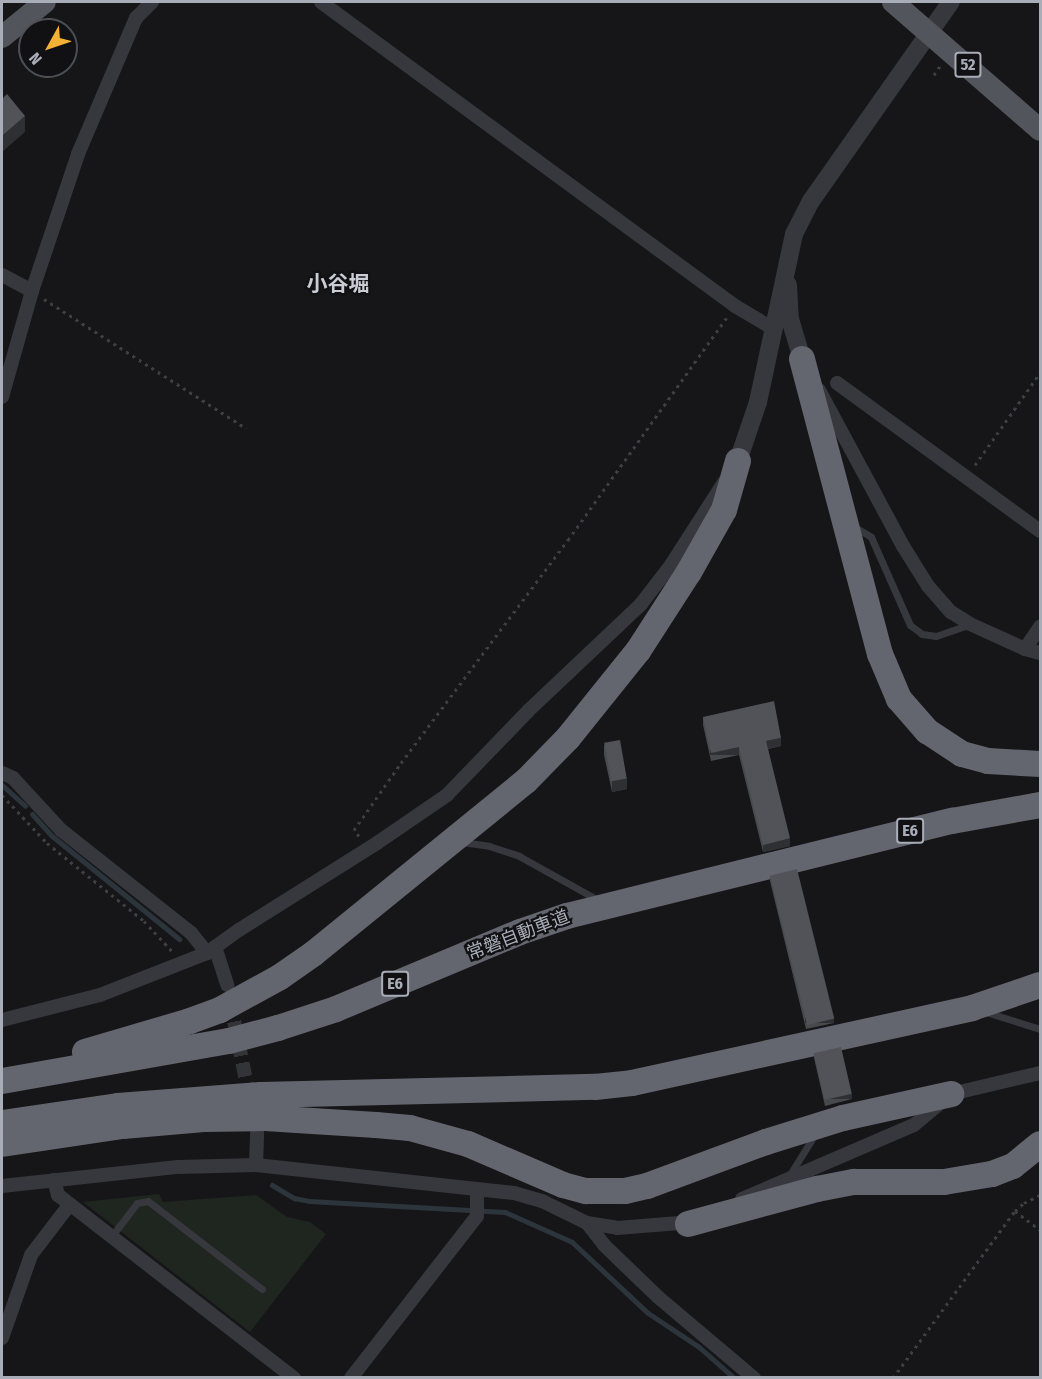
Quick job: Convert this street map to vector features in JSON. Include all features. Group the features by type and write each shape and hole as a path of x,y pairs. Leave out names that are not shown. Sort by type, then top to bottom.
{"highway":[{"path":"802,359 880,654 889,679 909,713 927,731 962,754 987,761 1041,764"},
{"path":"2,1079 190,1021 247,996 313,954 493,809 549,759 639,651 689,572 724,510 738,461"},
{"name":"常磐自動車道","path":"2,1079 229,1041 336,1009 520,932 607,905 952,821 1041,805"},
{"path":"2,1123 118,1106 241,1096 632,1083 972,1008 1041,985"},
{"path":"2,1144 123,1126 204,1119 265,1118 376,1125 439,1135 495,1154 563,1185 603,1192 647,1186 766,1142 824,1124 951,1094"},
{"path":"688,1224 817,1189 854,1182 944,1182 992,1174 1013,1166 1041,1144"}],"main road":[{"path":"2,37 45,2"},
{"name":"52","path":"893,2 930,31 1041,130"}],"street":[{"path":"2,397 60,203 100,98 136,18 152,2"},
{"path":"321,2 735,306 772,328"},
{"path":"2,1020 100,995 182,965 211,950 369,849 447,795 528,711 641,604 671,565 738,461 758,402 772,328 794,234 811,201 951,2"},
{"path":"787,259 790,319 802,359 903,546 928,586 951,612 970,624 1025,649 1041,653"},
{"path":"2,275 32,291"},
{"path":"837,383 1041,531"},
{"path":"1025,649 1041,627"},
{"path":"2,773 13,778 61,830 211,950 227,984"},
{"path":"2,1186 178,1167 256,1165 477,1190 514,1192 533,1198 587,1223 617,1228 688,1224 787,1179 864,1149 914,1125 951,1094 1041,1072"},
{"path":"256,1165 257,1132"},
{"path":"54,1180 58,1195 294,1377"},
{"path":"351,1377 477,1216 477,1190"},
{"path":"2,1338 31,1255 70,1204"},
{"path":"587,1223 604,1245 658,1297 754,1377"}],"lane":[{"path":"843,519 871,537 910,625 922,634 936,636 970,624"},
{"path":"448,845 464,842 489,846 519,856 607,905"},
{"path":"972,1008 1041,1029"},
{"path":"787,1179 824,1124"},
{"path":"111,1237 136,1203 148,1201 262,1289"}],"path":[{"path":"32,291 246,428"},
{"path":"369,849 354,830 568,540 735,306"},
{"path":"967,476 1041,374"},
{"path":"2,795 47,843 166,942 182,965"},
{"path":"893,1377 1015,1211 1024,1203 1041,1195"},
{"path":"1015,1211 1041,1230"}],"shaded area":[{"path":"159,1194 163,1202 256,1195 287,1217 310,1222 326,1234 250,1332 83,1202"}],"building":[{"path":"7,94 25,116 2,136 2,99"},
{"path":"774,701 781,738 766,741 790,838 763,845 739,747 711,753 703,717"},
{"path":"620,740 627,778 611,781 604,743"},
{"path":"797,869 834,1018 807,1025 770,876"},
{"path":"841,1047 852,1094 825,1100 814,1053"}],"waterway":[{"path":"2,785 25,806"},
{"path":"32,814 52,836 179,939"},
{"path":"272,1185 294,1198 309,1201 505,1212 572,1242 648,1313 699,1347 734,1378"}],"tunnel":[{"path":"230,1001 250,1100"}],"district":[{"name":"小谷堀","path":"338,284"}]}
